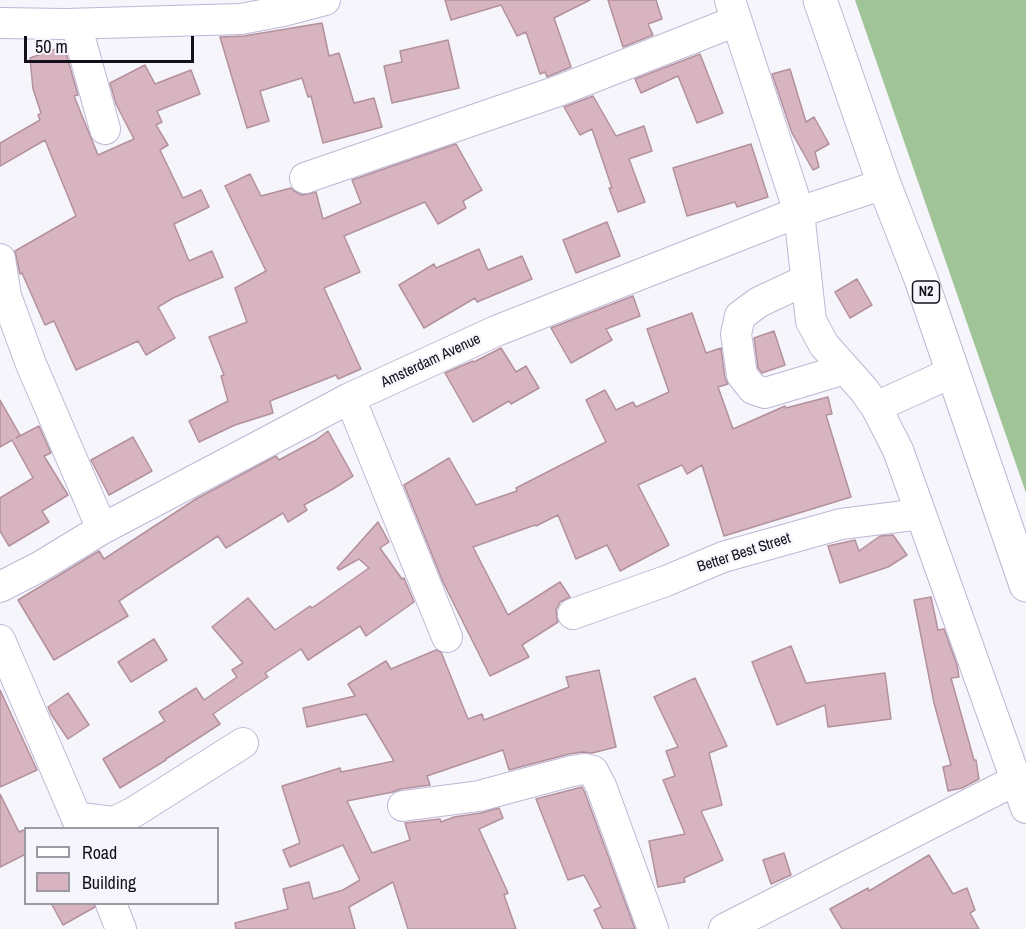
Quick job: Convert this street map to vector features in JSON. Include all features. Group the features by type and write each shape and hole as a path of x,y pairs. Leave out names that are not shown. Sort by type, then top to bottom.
{"highway":[{"name":"N2","path":"820,0 884,184 921,279 1026,585"}],"street":[{"path":"0,23 67,16 293,9 325,0"},
{"path":"305,178 558,90 733,10 799,212 811,321 824,345 876,407 898,450 1026,808"},
{"path":"67,16 105,129"},
{"name":"Amsterdam Avenue","path":"0,587 41,566 102,529 350,398 496,331 799,212 884,184"},
{"path":"0,259 6,296 31,364 102,529"},
{"path":"806,280 759,302 740,316 736,334 742,375 753,389 765,393 845,369"},
{"path":"876,407 953,372"},
{"path":"350,398 447,637"},
{"name":"Better Best Street","path":"573,614 735,554 842,524 921,514"},
{"path":"0,640 78,823 114,822 134,812 243,743"},
{"path":"403,806 479,796 572,771 584,769 593,771 601,786 653,929"},
{"path":"724,929 1016,780"},
{"path":"112,905 121,929"}],"green space":[{"path":"855,0 1026,0 1026,493"}],"building":[{"path":"445,0 590,0 554,18 571,67 547,77 545,72 540,74 526,32 517,36 501,5 451,20"},
{"path":"608,0 656,0 662,19 648,24 653,35 623,47"},
{"path":"322,23 329,56 339,53 354,103 374,98 382,127 323,143 311,96 308,97 302,78 260,91 269,121 247,128 220,37 244,36"},
{"path":"448,40 459,88 392,103 384,66 402,62 400,51"},
{"path":"64,46 78,95 74,96 98,155 134,139 116,104 110,83 145,65 155,84 191,70 200,94 157,111 162,122 156,125 168,145 160,150 183,198 201,190 209,207 174,224 189,261 212,251 223,277 173,298 158,307 175,338 146,355 138,341 76,370 54,321 45,325 22,273 20,274 15,251 76,216 45,140 0,166 0,143 40,120 38,115 41,113 33,89 30,58"},
{"path":"700,54 723,113 697,123 678,76 641,93 635,79"},
{"path":"790,69 806,122 814,117 829,144 815,152 819,167 813,170 792,133 772,74"},
{"path":"593,96 616,136 644,126 652,151 629,159 645,202 618,212 592,129 580,135 564,107"},
{"path":"456,144 482,190 463,201 466,208 438,224 425,202 344,236 360,272 324,288 361,369 338,379 336,375 270,401 273,413 235,425 199,442 189,421 228,401 221,376 224,375 209,337 247,322 235,288 266,271 225,186 250,174 261,196 291,188 302,195 316,192 323,219 361,203 352,180"},
{"path":"751,144 768,197 737,207 735,202 687,216 673,168"},
{"path":"607,222 620,256 576,273 563,240"},
{"path":"479,249 488,270 522,256 532,279 477,302 475,298 424,328 399,285 434,264 436,268"},
{"path":"857,279 872,305 850,318 835,292"},
{"path":"633,296 640,316 606,329 612,340 571,363 551,328"},
{"path":"692,313 706,353 721,348 728,384 718,387 733,429 785,406 786,408 828,397 832,414 826,415 851,497 724,536 702,465 687,474 682,465 638,485 669,545 620,571 607,545 576,559 558,515 536,526 473,547 508,615 560,582 570,597 560,602 556,610 558,622 522,645 529,657 490,676 443,582 404,485 449,458 476,505 517,491 516,488 606,442 586,400 605,390 616,410 633,402 636,407 669,392 647,329"},
{"path":"774,331 785,365 762,373 758,368 754,338"},
{"path":"501,348 516,372 526,366 539,388 511,404 509,401 473,422 445,373"},
{"path":"0,400 20,435 16,438 39,426 51,453 44,456 68,495 42,511 49,522 9,546 0,531 0,498 33,478 12,440 0,447"},
{"path":"328,431 353,476 304,505 307,510 288,522 283,513 226,548 218,536 119,601 128,616 54,660 18,600 99,551 104,559 196,499 276,456 279,460"},
{"path":"133,437 152,471 109,495 91,460"},
{"path":"378,522 389,542 380,548 402,579 404,578 414,602 366,636 360,626 308,660 301,649 265,673 268,677 213,714 220,724 120,788 103,759 165,721 159,712 196,688 204,700 237,677 232,670 243,663 212,627 248,598 275,630 310,606 312,608 369,568 359,559 339,570 337,568"},
{"path":"893,535 907,555 888,567 840,583 828,546 855,540 859,551 880,536"},
{"path":"931,597 938,630 944,629 957,665 959,677 951,678 974,760 976,760 979,779 962,788 948,791 943,767 951,765 934,703 914,600"},
{"path":"154,639 167,660 131,682 118,662"},
{"path":"791,646 806,683 885,673 891,719 828,727 825,705 777,725 752,662"},
{"path":"436,650 441,652 468,719 482,714 484,720 569,687 566,677 599,670 616,747 592,753 569,754 509,770 503,750 427,776 430,785 347,801 372,853 410,840 405,823 440,819 441,822 454,817 499,808 503,818 479,829 508,893 504,895 516,929 408,929 393,882 349,907 355,929 236,929 235,923 288,909 283,889 309,882 313,899 343,890 360,880 343,845 290,867 283,850 300,843 282,786 340,768 341,772 394,761 366,714 307,727 303,708 355,696 348,684 386,661 391,669"},
{"path":"695,678 727,746 709,753 722,805 701,811 723,860 684,878 685,882 658,887 649,841 685,834 663,780 675,776 666,751 678,747 654,697"},
{"path":"0,690 37,770 0,787"},
{"path":"68,693 89,725 68,739 48,707"},
{"path":"582,787 635,929 603,929 594,910 601,907 584,875 568,880 536,799"},
{"path":"0,794 19,832 24,830 24,855 0,867"},
{"path":"784,853 791,875 771,884 763,860"},
{"path":"929,855 953,894 967,888 975,910 970,913 979,929 842,929 830,909 868,888 869,891"},
{"path":"52,905 94,905 95,907 63,925"}]}
